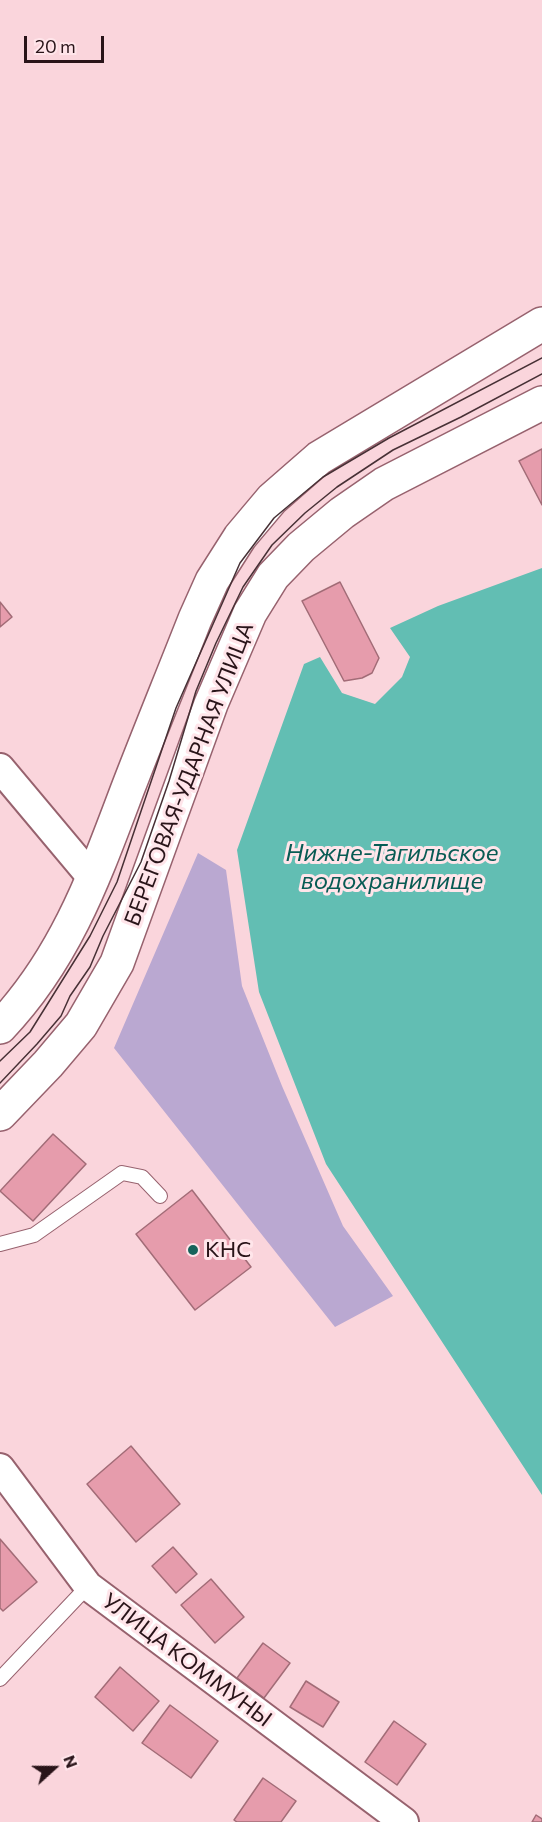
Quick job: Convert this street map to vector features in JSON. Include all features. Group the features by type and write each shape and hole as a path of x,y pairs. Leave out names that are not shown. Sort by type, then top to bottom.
{"main road":[{"path":"0,1027 40,980 59,948 93,879 195,619 212,581 240,537 272,499 319,458 542,324"},
{"name":"БЕРЕГОВАЯ-УДАРНАЯ УЛИЦА","path":"0,1114 48,1064 81,1025 117,963 211,704 250,613 273,576 302,547 342,513 384,484 542,403"}],"street":[{"path":"0,768 93,879"},
{"name":"УЛИЦА КОММУНЫ","path":"0,1468 88,1586 404,1822"}],"lane":[{"path":"0,1244 34,1235 122,1173 142,1177 160,1196"},
{"path":"0,1679 88,1586"}],"shaded area":[{"path":"198,853 226,870 242,986 282,1086 343,1226 393,1296 335,1327 114,1048"}],"water":[{"name":"Нижне-Тагильское водохранилище","path":"542,568 542,1495 326,1164 259,992 237,850 304,664 320,657 342,693 375,704 402,677 410,657 390,628 438,606"}],"building":[{"path":"542,449 542,505 519,461"},
{"path":"340,582 379,658 372,673 362,678 344,681 302,601"},
{"path":"0,602 12,617 0,627"},
{"path":"53,1134 86,1164 33,1221 0,1191"},
{"name":"КНС","path":"192,1190 251,1267 195,1310 136,1234"},
{"path":"131,1446 180,1504 136,1542 87,1484"},
{"path":"0,1539 37,1582 3,1611 0,1608"},
{"path":"173,1547 197,1574 176,1593 152,1566"},
{"path":"211,1579 244,1617 215,1643 181,1605"},
{"path":"263,1643 290,1663 264,1698 237,1678"},
{"path":"120,1667 159,1701 133,1731 95,1697"},
{"path":"306,1681 339,1702 323,1727 290,1707"},
{"path":"170,1705 218,1741 191,1778 142,1743"},
{"path":"394,1721 426,1744 397,1785 365,1762"},
{"path":"263,1778 296,1801 281,1822 237,1822 234,1820"},
{"path":"536,1815 542,1819 542,1822 532,1822"}],"tram line":[{"path":"0,1061 30,1032 90,936 117,882 176,708 240,563 274,518 323,477 389,438 542,358"},
{"path":"0,1083 61,1016 70,996 90,967 103,936 141,862 169,781 196,691 216,643 243,587 272,545 305,513 337,487 393,450 542,374"}],"place":[{"name":"КНС","path":"193,1250"}]}
